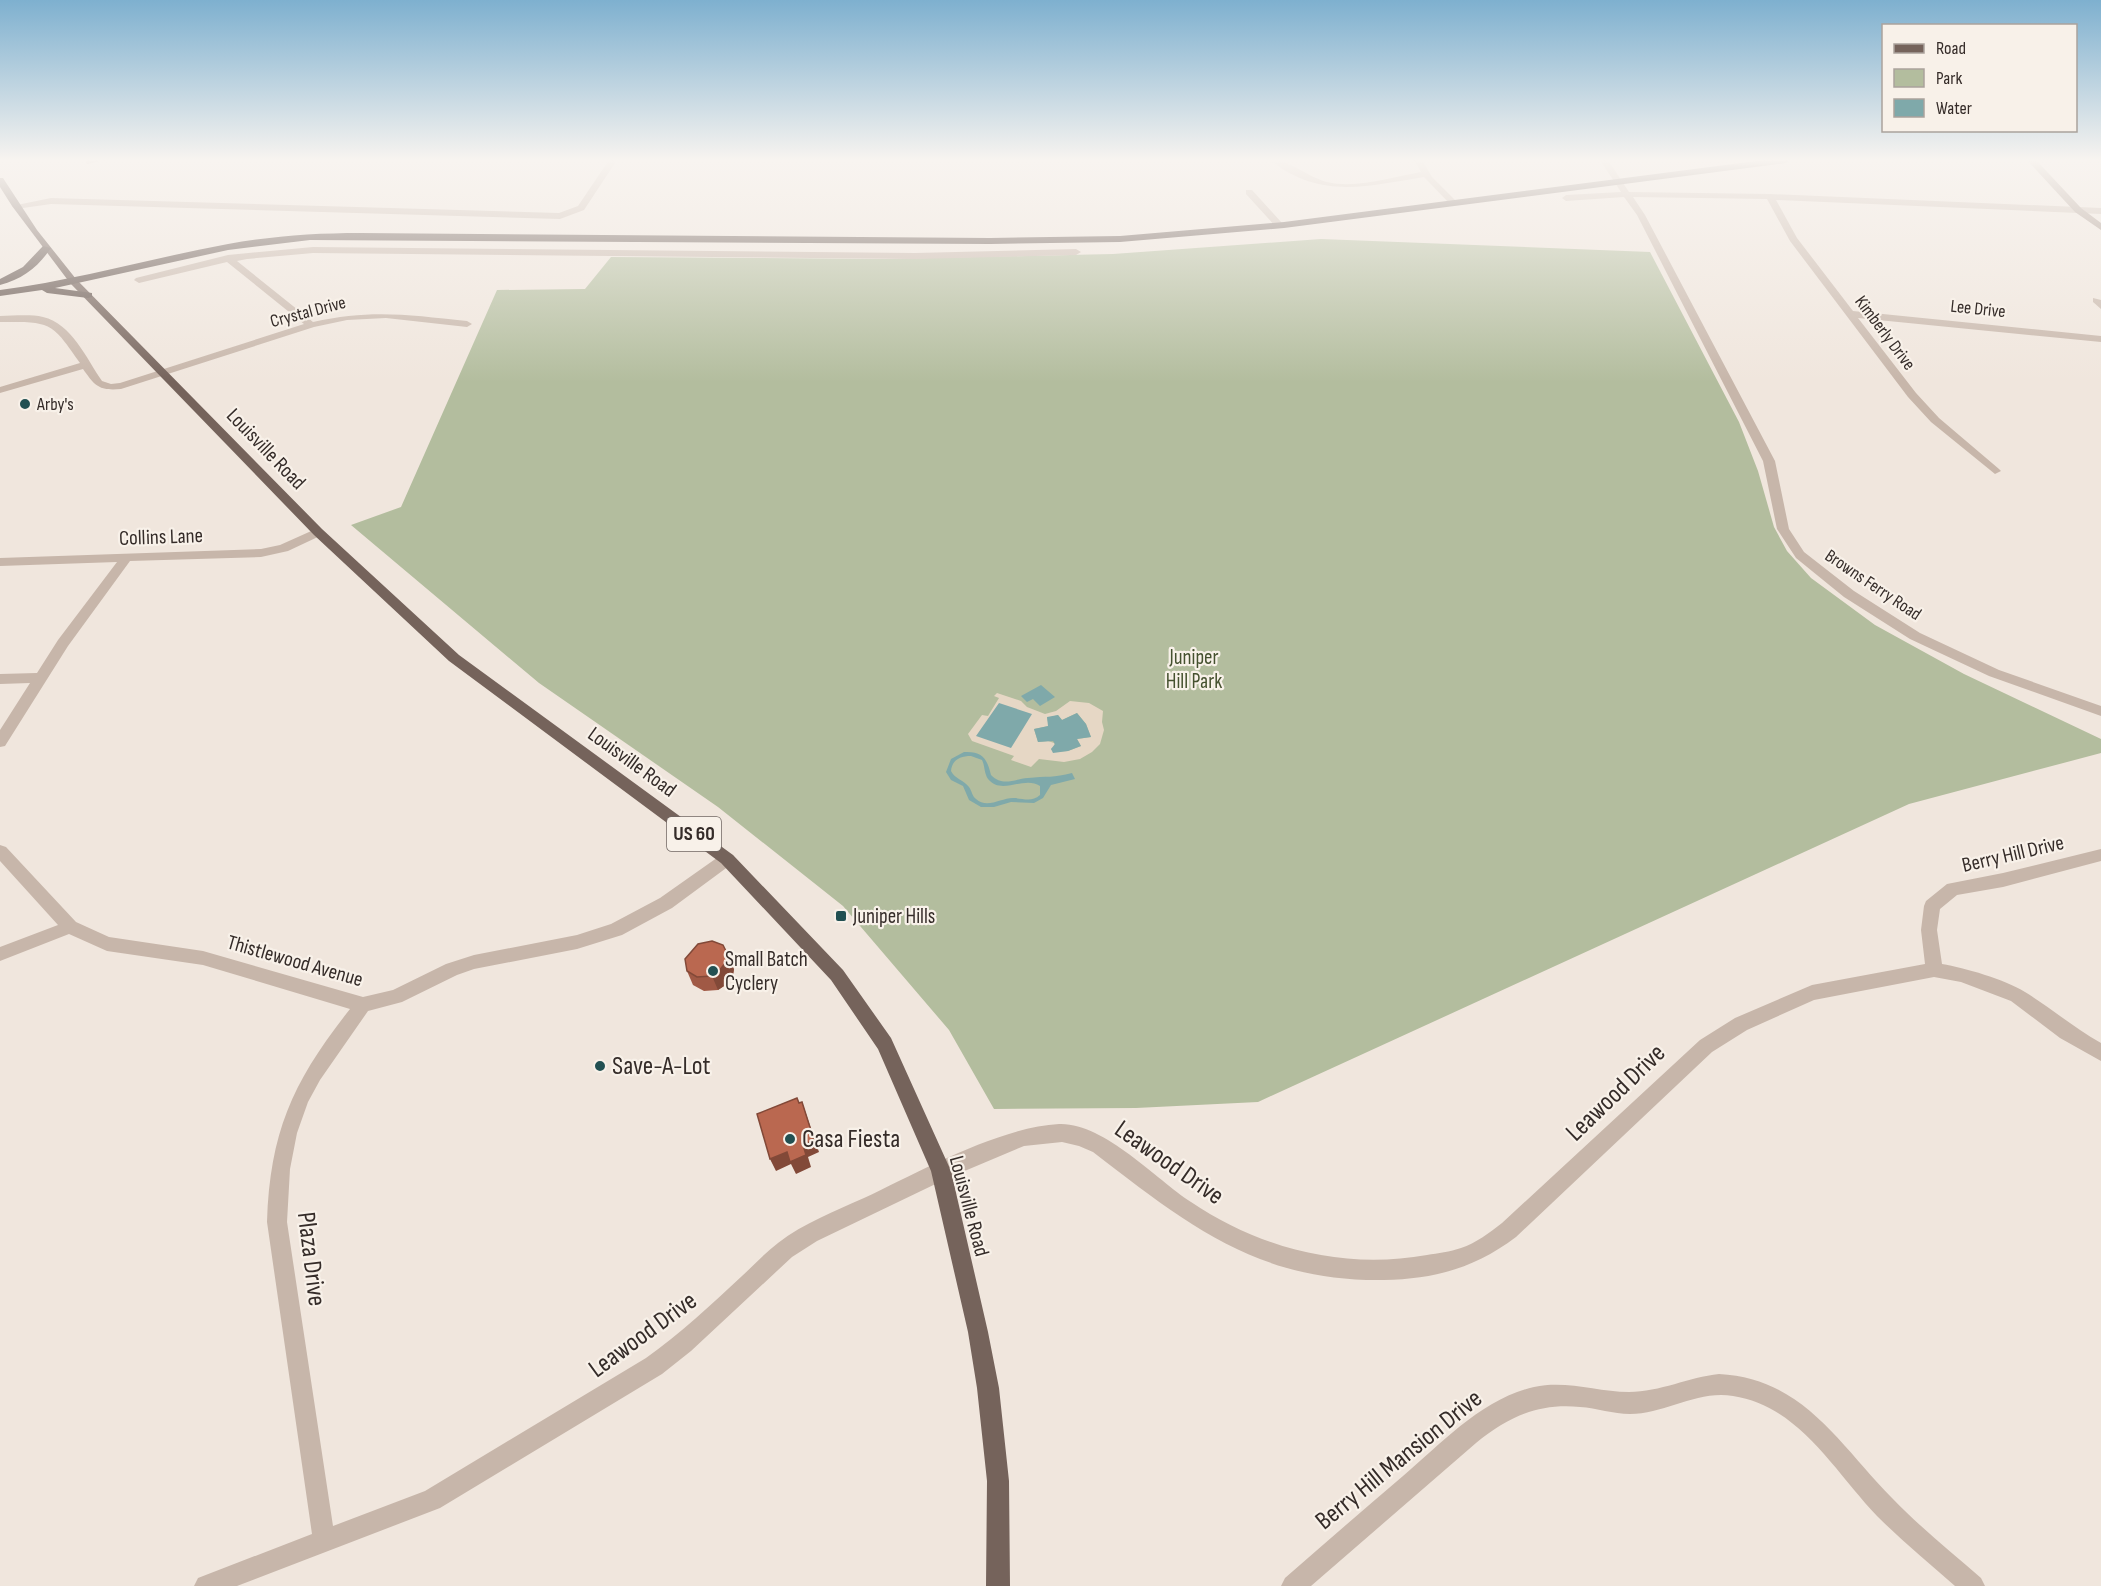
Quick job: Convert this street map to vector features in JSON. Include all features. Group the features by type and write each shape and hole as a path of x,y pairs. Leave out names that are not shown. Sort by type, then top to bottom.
{"highway":[{"path":"17,291 70,277 227,247 294,238 709,235 1069,240 1196,234"},
{"path":"0,283 26,272 46,248"},
{"path":"0,283 70,277"},
{"path":"0,293 59,290 88,296"}],"main road":[{"name":"Louisville Road","path":"36,234 70,277 318,532 454,658 727,859 837,975 885,1044 941,1171 988,1388 998,1481 998,1586"}],"street":[{"name":"Browns Ferry Road","path":"1651,234 1769,461 1783,529 1800,555 1849,594 1915,636 1994,673 2101,711"},
{"name":"Kimberly Drive","path":"1790,234 1923,408 1995,471"},
{"path":"701,254 709,235"},
{"path":"139,280 228,258 272,252 313,250 915,256 1076,252"},
{"path":"228,258 311,325"},
{"name":"Lee Drive","path":"1851,314 2101,339"},
{"name":"Crystal Drive","path":"0,319 39,319 54,324 63,331 98,383 110,387 163,374 311,325 347,317 373,315 467,324"},
{"path":"0,390 85,365"},
{"name":"Collins Lane","path":"0,562 273,551 318,532"},
{"path":"0,742 63,643 126,558"},
{"path":"0,679 41,678"},
{"name":"Thistlewood Avenue","path":"0,851 70,927 107,944 203,958 363,1005 396,997 452,969 474,962 577,942 616,930 666,903 727,859"},
{"name":"Berry Hill Drive","path":"1934,970 1929,930 1932,906 1953,889 2003,880 2101,855"},
{"path":"0,954 70,927"},
{"name":"Leawood Drive","path":"206,1586 403,1512 463,1484 654,1366 698,1332 785,1250 833,1222 941,1171 1024,1137 1062,1133 1081,1137 1100,1146 1185,1210 1238,1240 1266,1252 1321,1267 1350,1270 1406,1269 1433,1266 1460,1259 1509,1230 1690,1060 1723,1034 1812,993 1934,970 1962,975 2017,996 2066,1032 2101,1053"},
{"name":"Plaza Drive","path":"324,1540 277,1222 277,1195 286,1145 299,1100 323,1059 363,1005"},
{"name":"Berry Hill Mansion Drive","path":"1293,1586 1488,1419 1518,1402 1553,1395 1630,1403 1653,1401 1693,1388 1725,1384 1755,1390 1776,1398 1796,1411 1834,1446 1899,1521 1973,1586"}],"green space":[{"name":"Juniper Hill Park","path":"1321,239 1650,252 1739,422 1758,471 1774,527 1787,551 1811,578 1875,625 1964,674 2101,739 2101,753 1909,804 1258,1102 1136,1108 994,1109 949,1030 843,906 718,807 539,683 351,525 401,507 497,290 585,289 611,257 886,259 1113,254"}],"shaded area":[{"path":"997,693 1021,701 1027,707 1045,714 1056,711 1070,701 1089,703 1103,711 1104,730 1100,744 1080,759 1064,762 1039,759 1031,767 1011,760 1014,756 972,741 968,734 982,715 988,716 999,698 994,696","holes":["1077,713 1086,724 1091,737 1077,739 1081,746 1068,751 1054,752 1051,749 1055,746 1054,743 1038,742 1034,729 1049,726 1047,718 1058,715 1062,720"]}],"water":[{"path":"1041,685 1055,697 1040,706 1033,699 1027,702 1021,696"},
{"path":"999,703 1032,714 1011,748 976,736"},
{"path":"1077,713 1086,724 1091,737 1077,739 1081,746 1053,753 1051,749 1055,744 1053,741 1038,742 1034,729 1048,726 1047,717 1058,715 1062,720"},
{"path":"964,752 976,753 986,760 991,775 1000,781 1072,773 1075,779 1051,785 1043,798 1034,803 1011,802 994,807 981,807 969,800 963,786 951,780 946,772 951,759","holes":["971,756 982,760 987,777 994,784 1006,786 1034,783 1040,786 1040,795 1030,799 1008,798 989,803 980,802 967,785 951,771 955,761 960,758"]}],"building":[{"path":"712,941 723,945 728,955 727,961 718,972 712,976 697,977 687,971 685,959 698,944"},
{"name":"Casa Fiesta","path":"797,1098 799,1103 802,1102 814,1140 803,1145 806,1155 790,1162 787,1152 770,1159 757,1114"}],"place":[{"name":"Arby's","path":"25,404"},
{"name":"Juniper Hills","path":"841,916"},
{"name":"Small Batch Cyclery","path":"713,971"},
{"name":"Save-A-Lot","path":"600,1066"},
{"name":"Casa Fiesta","path":"790,1139"}]}
